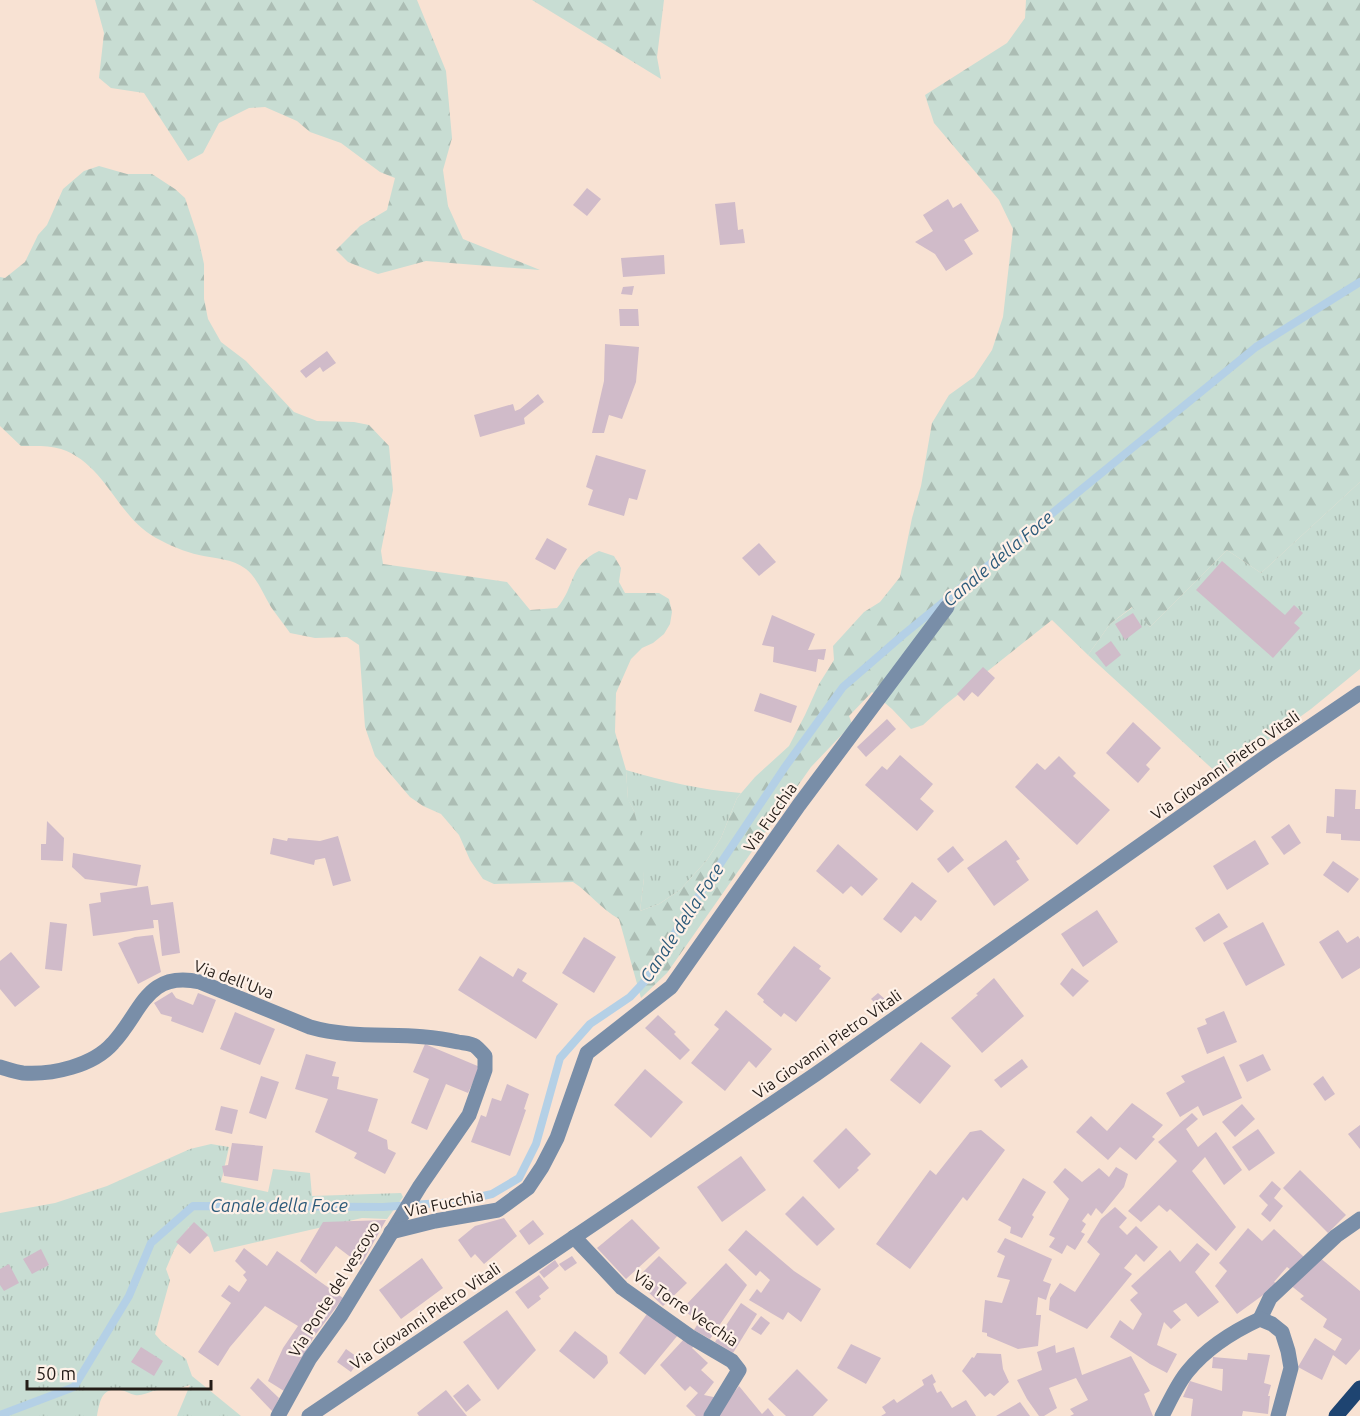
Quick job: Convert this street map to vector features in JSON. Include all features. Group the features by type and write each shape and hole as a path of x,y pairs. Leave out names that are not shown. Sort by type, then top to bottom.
{"main road":[{"path":"1336,1416 1360,1388"}],"street":[{"name":"Via Fucchia","path":"394,1228 498,1210 528,1188 557,1137 587,1053 671,987 799,805 947,607"},
{"name":"Via Giovanni Pietro Vitali","path":"309,1416 816,1074 1264,758 1360,693"},
{"name":"Via dell'Uva","path":"0,1068 21,1073 49,1072 89,1060 113,1044 141,1001 151,991 161,984 184,978 200,982 310,1027 328,1032 369,1036 421,1035 475,1046 485,1056"},
{"name":"Via Ponte del vescovo","path":"278,1416 310,1358 341,1315 419,1188 469,1115 485,1070 485,1056"},
{"path":"1162,1416 1188,1371 1212,1348 1244,1326 1260,1319 1270,1298 1336,1236 1360,1219"},
{"name":"Via Torre Vecchia","path":"574,1238 621,1288 691,1337 732,1361 739,1370 711,1416"},
{"path":"1260,1319 1272,1324 1282,1332 1288,1351 1291,1368 1278,1416"}],"green space":[{"path":"95,0 417,0 446,71 452,138 443,170 448,206 463,239 540,270 426,261 378,274 348,262 336,250 360,226 387,210 395,178 380,172 341,143 310,132 297,121 265,107 249,108 219,123 203,153 188,161 144,93 111,88 99,78 104,33"},
{"path":"532,0 664,0 657,57 661,79"},
{"path":"1026,0 1360,0 1360,482 1261,573 1227,550 1150,627 1132,607 1110,624 1088,655 1052,620 923,725 911,729 872,692 849,716 852,724 811,767 667,973 641,998 619,919 573,882 494,884 483,879 470,860 459,835 441,814 410,797 375,756 365,727 359,645 347,637 315,638 290,633 271,607 257,582 241,565 188,552 156,538 131,517 100,478 76,456 56,448 21,446 0,426 0,277 5,278 25,262 38,235 47,225 63,189 84,171 99,166 127,174 152,174 175,189 185,198 198,237 204,264 204,299 208,319 221,342 246,361 294,412 317,421 354,422 369,425 389,446 393,490 381,551 383,564 507,582 530,610 557,608 582,563 599,551 614,556 621,568 619,582 625,593 659,593 669,599 672,612 670,624 664,634 642,648 631,659 616,693 615,732 626,770 628,799 634,811 642,840 644,878 640,911 659,904 680,890 707,860 721,838 737,798 755,777 789,746 819,684 834,660 833,646 864,612 880,602 900,577 921,486 932,423 949,395 974,377 992,350 1003,317 1013,229 999,200 934,123 925,95 1007,43 1025,18"},
{"path":"1360,482 1360,669 1311,709 1219,775 1088,655 1110,624 1133,607 1150,627 1227,550 1261,573"},
{"path":"626,770 711,790 741,793 721,838 707,860 680,890 659,904 640,911 644,878 634,811 628,800"},
{"path":"211,1144 229,1147 221,1182 268,1192 273,1169 310,1173 312,1196 401,1193 403,1197 387,1219 362,1218 214,1252 209,1237 189,1227 174,1250 166,1269 170,1280 155,1334 162,1342 186,1359 192,1376 241,1416 177,1416 190,1385 140,1395 121,1390 110,1391 103,1396 97,1416 0,1416 0,1213 55,1203 107,1186 190,1149"}],"building":[{"path":"587,188 601,199 587,216 573,205"},
{"path":"948,199 953,208 961,203 979,231 964,240 973,254 946,271 935,254 915,242 933,231 923,215"},
{"path":"735,202 738,230 743,229 745,243 720,245 715,204"},
{"path":"664,255 665,274 623,277 621,258"},
{"path":"634,286 632,295 621,294 623,287"},
{"path":"619,309 638,309 639,326 620,326"},
{"path":"605,344 639,347 636,382 622,419 609,415 604,433 592,433 604,381"},
{"path":"327,351 336,363 323,372 320,367 306,378 300,371"},
{"path":"538,394 544,402 524,418 525,424 480,437 474,415 513,404 515,411"},
{"path":"596,455 646,470 637,500 629,498 624,516 588,505 593,490 586,487"},
{"path":"547,538 567,549 555,570 535,559"},
{"path":"759,543 776,562 759,576 742,558"},
{"path":"1222,561 1285,615 1294,605 1303,613 1294,623 1300,628 1273,658 1196,590"},
{"path":"1133,613 1142,627 1125,640 1115,624"},
{"path":"772,615 815,634 808,650 826,649 824,660 818,659 816,672 773,662 774,647 762,645"},
{"path":"1111,641 1121,655 1106,667 1095,653"},
{"path":"983,667 995,678 978,697 972,692 964,701 957,694"},
{"path":"760,693 797,706 791,723 754,711"},
{"path":"887,719 896,729 866,757 857,747"},
{"path":"1133,722 1161,748 1146,765 1150,769 1138,783 1106,753"},
{"path":"900,755 933,784 920,799 934,811 917,831 865,785 882,766 887,770"},
{"path":"1059,756 1076,773 1073,776 1110,810 1077,845 1015,787 1037,763 1045,770"},
{"path":"1335,789 1356,790 1355,809 1360,809 1360,841 1341,840 1341,834 1326,833 1327,816 1334,817"},
{"path":"47,821 64,838 63,861 41,860 41,844 46,844"},
{"path":"1289,824 1301,843 1284,855 1271,837"},
{"path":"338,836 351,881 333,886 325,858 315,860 314,865 270,854 273,838 287,841 288,838 320,841"},
{"path":"1006,840 1020,859 1016,861 1029,880 994,906 967,868"},
{"path":"1255,840 1269,864 1227,890 1213,866"},
{"path":"838,844 878,879 862,896 851,886 843,894 816,871"},
{"path":"953,846 964,860 948,873 937,859"},
{"path":"73,853 141,865 137,886 85,879 72,867"},
{"path":"1333,861 1359,879 1348,893 1323,875"},
{"path":"912,882 937,901 921,921 915,916 901,933 883,919"},
{"path":"148,886 151,905 173,902 180,953 162,956 158,920 153,920 154,928 93,936 89,904 101,902 100,893"},
{"path":"1097,910 1118,942 1083,967 1061,934"},
{"path":"1219,913 1228,927 1204,942 1195,928"},
{"path":"50,922 67,924 62,971 45,969"},
{"path":"1263,922 1285,965 1246,986 1223,943"},
{"path":"1338,930 1347,943 1358,936 1360,939 1360,968 1342,979 1319,942"},
{"path":"153,935 161,972 138,984 118,943 135,937"},
{"path":"584,937 616,957 594,993 562,973"},
{"path":"794,946 821,966 819,969 831,978 796,1022 784,1013 781,1017 757,994"},
{"path":"11,952 40,987 15,1007 0,989 0,961"},
{"path":"480,956 513,977 518,968 527,973 522,981 558,1004 536,1039 458,990"},
{"path":"1072,968 1089,981 1073,997 1060,984"},
{"path":"994,978 1024,1016 982,1053 951,1018"},
{"path":"172,992 176,998 193,1005 198,993 216,1000 203,1033 171,1021 172,1017 161,1014 154,1003"},
{"path":"878,993 887,1001 880,1008 871,999"},
{"path":"726,1010 772,1049 756,1068 749,1061 725,1091 691,1063 719,1029 714,1025"},
{"path":"1224,1011 1237,1042 1207,1054 1197,1028 1207,1024 1205,1019"},
{"path":"235,1012 275,1029 260,1065 220,1049"},
{"path":"658,1015 676,1032 674,1034 690,1050 680,1060 645,1028"},
{"path":"921,1042 951,1066 920,1104 890,1080"},
{"path":"425,1044 480,1067 468,1093 446,1084 427,1130 411,1123 429,1079 413,1072"},
{"path":"306,1054 336,1062 332,1076 339,1077 337,1089 378,1099 368,1131 387,1140 388,1149 396,1153 385,1174 354,1158 357,1153 315,1132 328,1099 295,1089"},
{"path":"1263,1054 1271,1070 1247,1082 1239,1065"},
{"path":"1224,1056 1242,1098 1203,1116 1198,1106 1180,1117 1166,1093 1185,1082 1181,1076"},
{"path":"1022,1059 1028,1067 1001,1088 994,1080"},
{"path":"645,1069 683,1102 651,1138 614,1105"},
{"path":"261,1076 279,1082 266,1119 249,1113"},
{"path":"1323,1076 1335,1094 1325,1101 1313,1084"},
{"path":"507,1084 529,1094 524,1109 526,1110 510,1156 471,1142 481,1115 486,1117 492,1098 501,1101"},
{"path":"1132,1103 1163,1125 1152,1137 1155,1139 1136,1160 1120,1147 1108,1160 1076,1132 1091,1116 1107,1131"},
{"path":"1242,1104 1255,1119 1235,1137 1222,1122"},
{"path":"221,1106 238,1110 232,1134 215,1130"},
{"path":"1192,1113 1198,1119 1186,1129 1198,1147 1216,1132 1242,1170 1224,1185 1205,1157 1192,1171 1236,1227 1216,1251 1170,1209 1167,1212 1159,1205 1141,1222 1128,1211 1177,1161 1158,1142"},
{"path":"1360,1125 1360,1149 1348,1134"},
{"path":"846,1128 871,1154 857,1168 859,1170 839,1189 813,1161"},
{"path":"1258,1129 1275,1153 1249,1171 1232,1147"},
{"path":"981,1130 1005,1150 967,1201 963,1197 910,1269 876,1244 930,1170 936,1175 970,1132"},
{"path":"232,1143 263,1146 258,1181 224,1176 222,1166 228,1165"},
{"path":"741,1156 766,1190 722,1222 697,1187"},
{"path":"1116,1167 1128,1174 1124,1187 1102,1214 1096,1208 1091,1216 1088,1213 1082,1221 1086,1224 1081,1232 1085,1234 1075,1250 1067,1245 1062,1254 1049,1247 1055,1238 1049,1235 1069,1199 1053,1182 1065,1168 1082,1182 1099,1168 1109,1177"},
{"path":"1300,1170 1346,1215 1328,1233 1283,1188"},
{"path":"1023,1178 1046,1192 1022,1238 1010,1233 1011,1227 998,1220"},
{"path":"1272,1181 1281,1189 1274,1198 1283,1206 1270,1222 1261,1214 1268,1205 1259,1196"},
{"path":"803,1196 835,1229 817,1246 785,1214"},
{"path":"1115,1207 1127,1218 1119,1227 1127,1235 1136,1226 1158,1247 1144,1262 1136,1254 1124,1268 1132,1274 1087,1329 1049,1310 1050,1298 1060,1283 1075,1292 1100,1254 1087,1242 1101,1219"},
{"path":"504,1218 517,1236 484,1264 475,1254 471,1258 458,1240 475,1226"},
{"path":"632,1219 660,1248 626,1279 597,1248"},
{"path":"386,1220 361,1265 336,1246 316,1274 300,1261 323,1222"},
{"path":"533,1220 544,1234 529,1245 519,1231"},
{"path":"194,1222 208,1235 190,1254 176,1242"},
{"path":"1248,1228 1262,1241 1274,1229 1304,1257 1291,1270 1287,1267 1274,1282 1278,1284 1237,1314 1215,1286 1227,1271 1219,1263"},
{"path":"746,1230 794,1271 821,1289 801,1322 788,1312 783,1320 749,1300 757,1289 761,1293 770,1280 760,1271 756,1276 728,1250"},
{"path":"1005,1238 1052,1259 1043,1281 1051,1284 1046,1300 1038,1297 1036,1315 1041,1315 1038,1346 1018,1349 982,1332 985,1300 1002,1303 1010,1280 997,1277 1005,1256 997,1252"},
{"path":"1197,1243 1210,1254 1195,1272 1219,1302 1198,1317 1186,1303 1173,1311 1181,1320 1171,1329 1164,1322 1157,1345 1177,1354 1167,1373 1110,1337 1120,1320 1133,1330 1142,1314 1130,1300 1138,1293 1131,1286 1170,1250 1180,1262"},
{"path":"244,1248 267,1266 277,1251 343,1298 313,1338 284,1391 268,1381 283,1348 298,1326 265,1306 230,1347 218,1366 198,1352 231,1303 221,1296 229,1285 239,1292 247,1280 243,1275 246,1272 235,1261"},
{"path":"41,1249 49,1265 32,1274 23,1259"},
{"path":"572,1256 577,1263 565,1271 559,1264"},
{"path":"659,1256 687,1283 663,1306 645,1289 647,1286 639,1276"},
{"path":"1319,1257 1360,1291 1360,1349 1346,1365 1333,1355 1322,1380 1298,1367 1315,1338 1335,1351 1342,1339 1323,1327 1327,1319 1300,1299 1304,1296 1289,1284"},
{"path":"422,1258 443,1288 401,1319 379,1290"},
{"path":"555,1260 559,1266 544,1278 539,1272"},
{"path":"726,1263 747,1285 710,1339 694,1330 699,1322 682,1309"},
{"path":"9,1264 19,1283 4,1291 0,1285 0,1269"},
{"path":"539,1275 549,1288 539,1296 541,1299 528,1309 515,1292"},
{"path":"741,1303 757,1314 733,1353 715,1342"},
{"path":"507,1310 536,1350 498,1390 463,1342"},
{"path":"647,1314 678,1335 645,1375 619,1353"},
{"path":"761,1316 770,1323 761,1335 751,1329"},
{"path":"575,1331 607,1356 608,1363 594,1379 559,1351"},
{"path":"685,1338 708,1363 701,1370 714,1382 704,1395 718,1398 705,1416 696,1416 686,1406 698,1393 690,1386 685,1391 660,1365"},
{"path":"851,1344 881,1358 866,1384 837,1368"},
{"path":"1055,1345 1056,1353 1074,1347 1082,1375 1131,1356 1150,1391 1144,1394 1153,1416 1070,1416 1074,1414 1070,1409 1088,1400 1076,1378 1049,1388 1057,1408 1044,1416 1039,1416 1017,1380 1042,1370 1037,1352"},
{"path":"141,1347 163,1361 154,1376 131,1362"},
{"path":"346,1349 360,1359 351,1372 337,1362"},
{"path":"977,1353 1001,1354 1003,1369 1009,1382 994,1396 990,1393 985,1397 962,1371"},
{"path":"1248,1353 1270,1355 1264,1383 1271,1385 1268,1396 1270,1396 1268,1414 1243,1411 1242,1416 1191,1416 1193,1399 1183,1397 1190,1381 1222,1391 1223,1369 1212,1368 1213,1357 1247,1360"},
{"path":"797,1369 828,1400 813,1416 786,1416 768,1399"},
{"path":"932,1374 936,1382 933,1384 937,1393 941,1391 952,1408 966,1400 976,1416 881,1416 886,1413 882,1407 894,1399 897,1403 924,1385 922,1380"},
{"path":"258,1378 279,1398 273,1412 250,1388"},
{"path":"468,1384 481,1400 466,1412 453,1396"},
{"path":"739,1386 762,1414 768,1408 774,1416 718,1416 717,1414"},
{"path":"446,1390 467,1416 419,1416 417,1413"},
{"path":"1020,1402 1030,1416 996,1416"}],"waterway":[{"name":"Canale della Foce","path":"0,1415 74,1387 129,1296 151,1243 193,1206 383,1207 456,1202 492,1194 519,1178 536,1144 560,1058 590,1024 630,997 645,981 684,918 785,767 843,687 903,635 1256,347 1360,282"}]}
